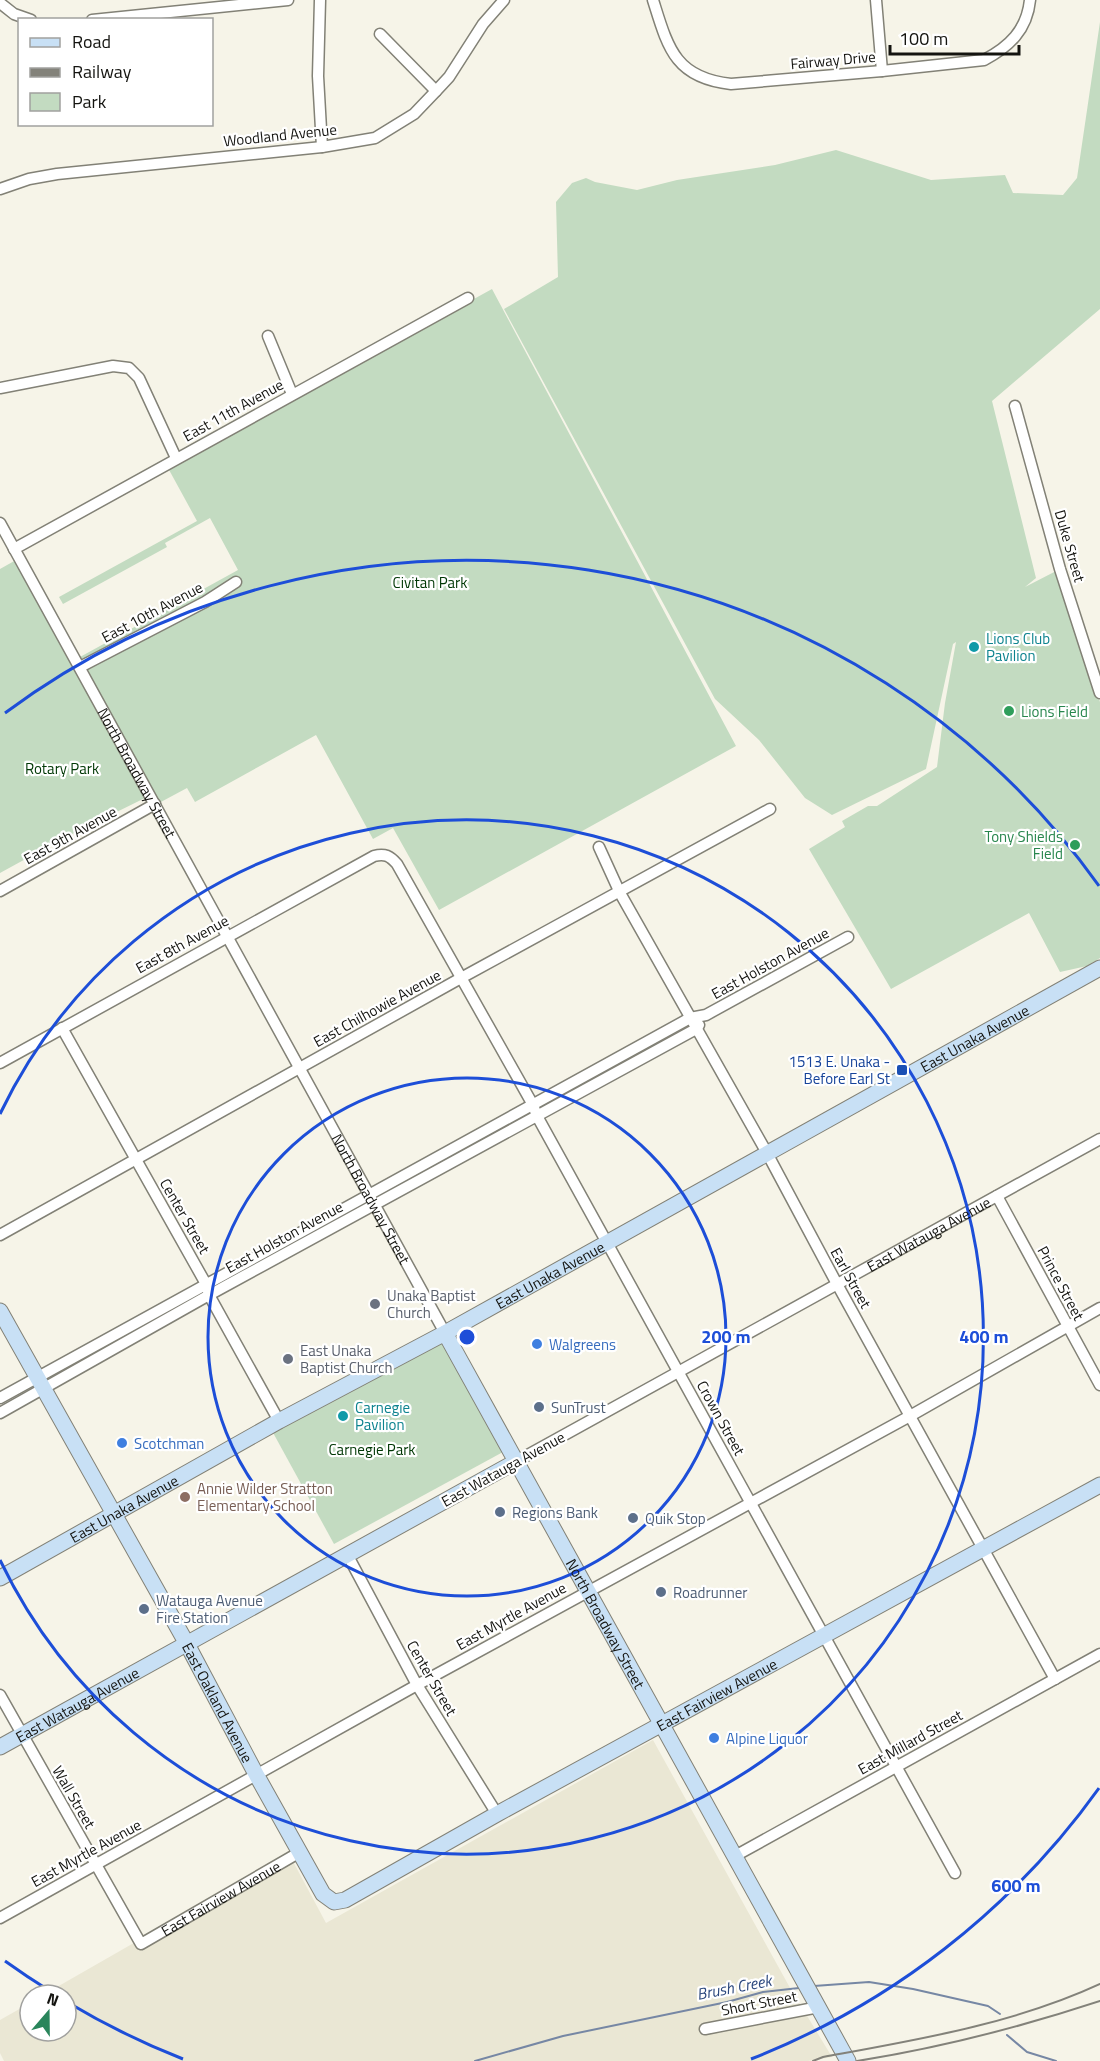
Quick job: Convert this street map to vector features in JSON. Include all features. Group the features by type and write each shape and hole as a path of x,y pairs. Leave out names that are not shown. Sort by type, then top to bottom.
{"main road":[{"name":"East Unaka Avenue","path":"0,1578 279,1420 608,1243 767,1152 1100,968"},
{"name":"East Oakland Avenue","path":"0,1311 187,1644 323,1894 334,1902"},
{"name":"North Broadway Street","path":"445,1332 848,2061"},
{"name":"East Watauga Avenue","path":"0,1747 517,1461"},
{"name":"East Fairview Avenue","path":"334,1902 345,1900 497,1814 1100,1485"}],"street":[{"path":"112,18 288,0"},
{"path":"320,0 318,76 322,147"},
{"name":"Woodland Avenue","path":"0,189 29,179 85,171 322,147 375,138 414,114 436,92 449,77 483,24 504,0"},
{"name":"Fairway Drive","path":"653,0 666,39 675,56 697,77 731,84 984,60 997,53 1018,35 1025,21 1030,0"},
{"path":"876,0 882,71"},
{"path":"0,3 14,14 25,18"},
{"path":"380,34 436,92"},
{"name":"East 11th Avenue","path":"14,549 468,298"},
{"path":"268,336 292,394"},
{"path":"0,388 113,366 129,368 139,378 176,458"},
{"name":"Duke Street","path":"1015,406 1060,569 1100,693"},
{"name":"North Broadway Street","path":"0,523 445,1332"},
{"name":"East 10th Avenue","path":"80,667 205,602 236,582"},
{"name":"East 9th Avenue","path":"0,891 155,804"},
{"name":"East Chilhowie Avenue","path":"0,1235 770,809"},
{"name":"Earl Street","path":"599,847 620,893 767,1152 837,1284 1055,1679"},
{"name":"East 8th Avenue","path":"0,1063 228,935 380,854"},
{"name":"Crown Street","path":"380,854 391,858 397,864 825,1634 955,1873"},
{"name":"East Holston Avenue","path":"535,1111 690,1018 706,1015 848,937"},
{"name":"East Holston Avenue","path":"0,1413 41,1382 207,1289 535,1111 696,1029 706,1015"},
{"name":"Center Street","path":"62,1028 279,1420"},
{"name":"East Watauga Avenue","path":"517,1461 1100,1139"},
{"name":"Prince Street","path":"997,1196 1100,1385"},
{"name":"East Myrtle Avenue","path":"0,1918 417,1685 910,1416 1100,1308"},
{"name":"East Holston Avenue","path":"0,1398 41,1382"},
{"name":"Center Street","path":"347,1554 417,1685 497,1814"},
{"name":"East Millard Street","path":"735,1856 1100,1654"},
{"name":"Wall Street","path":"0,1695 141,1944"},
{"name":"East Fairview Avenue","path":"141,1944 300,1851"},
{"name":"Short Street","path":"705,2029 817,2003"}],"shaded area":[{"path":"653,1740 789,1986 832,2057 808,2061 4,2061 0,2053 0,2020 18,2010 18,2043 78,2043 78,1983 64,1983 289,1854 326,1923"}],"green space":[{"path":"1100,22 1100,309 992,401 1036,578 1025,587 1060,569 1100,702 1100,958 1087,966 1060,972 1029,913 891,989 809,849 845,827 842,821 868,806 877,806 937,767 956,642 953,644 926,769 832,815 805,798 759,740 715,699 504,309 558,277 556,202 572,183 586,178 595,182 637,190 677,180 775,165 836,150 931,180 1005,175 1013,193 1063,195 1077,178"},
{"name":"Civitan Park","path":"492,289 736,746 439,910 393,828 373,839 316,735 195,802 187,788 159,803 80,657 238,570 210,518 165,543 167,547 63,604 59,597 197,521 168,468"},
{"name":"Rotary Park","path":"16,560 147,797 0,873 0,569"},
{"name":"Carnegie Park","path":"440,1337 503,1452 334,1544 271,1429"}],"waterway":[{"name":"Brush Creek","path":"814,1986 869,1982 913,1989 988,2006 1000,2014"},
{"name":"Brush Creek","path":"475,2061 563,2036 727,2002 763,1992 799,1988"},
{"name":"Brush Creek","path":"1007,2035 1027,2052 1056,2061"}],"railway":[{"path":"813,2061 999,2020 1034,2010 1100,1984"},
{"path":"857,2061 980,2036 1100,2001"}],"place":[{"name":"Lions Club Pavilion","path":"974,647"},
{"name":"Lions Field","path":"1009,711"},
{"name":"Tony Shields Field","path":"1075,845"},
{"name":"1513 E. Unaka - Before Earl St","path":"902,1070"},
{"name":"Unaka Baptist Church","path":"375,1304"},
{"name":"Walgreens","path":"537,1344"},
{"name":"East Unaka Baptist Church","path":"288,1359"},
{"name":"SunTrust","path":"539,1407"},
{"name":"Carnegie Pavilion","path":"343,1416"},
{"name":"Scotchman","path":"122,1443"},
{"name":"Annie Wilder Stratton Elementary School","path":"185,1497"},
{"name":"Regions Bank","path":"500,1512"},
{"name":"Quik Stop","path":"633,1518"},
{"name":"Roadrunner","path":"661,1592"},
{"name":"Watauga Avenue Fire Station","path":"144,1609"},
{"name":"Alpine Liquor","path":"714,1738"}]}
